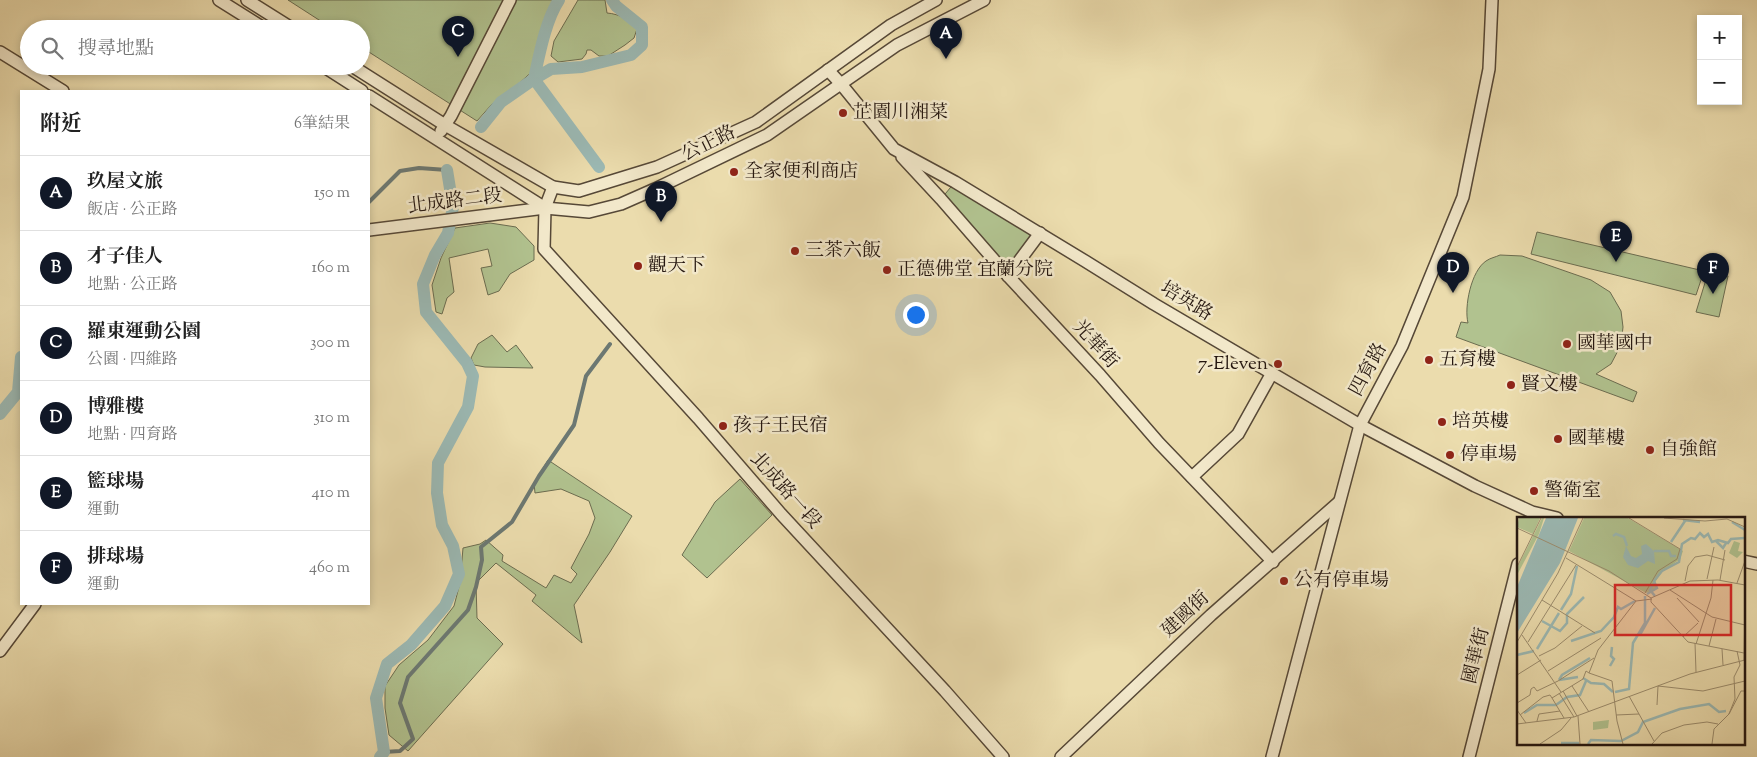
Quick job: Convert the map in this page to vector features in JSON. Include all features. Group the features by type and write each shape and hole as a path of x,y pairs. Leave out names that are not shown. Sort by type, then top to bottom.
{"street":[{"path":"219,0 251,20"},
{"path":"247,0 278,20"},
{"path":"436,139 452,116 510,0"},
{"name":"公正路","path":"366,75 445,125 553,187 580,192 657,167 756,122 891,25 936,0"},
{"name":"公正路","path":"370,97 545,208 589,212 621,204 638,197 698,170 767,135 898,45 984,0"},
{"name":"四育路","path":"1272,757 1360,425 1402,346 1463,197 1489,69 1492,0"},
{"path":"0,52 20,64"},
{"name":"培英路","path":"828,70 894,149 1040,233 1154,304 1360,425 1531,515 1548,517"},
{"path":"37,75 61,90"},
{"path":"337,75 360,90"},
{"name":"光華街","path":"894,149 1192,478 1273,562"},
{"name":"北成路一段","path":"553,187 545,208 544,249 698,418 781,514 945,691 1003,757"},
{"name":"北成路二段","path":"370,230 545,208"},
{"path":"1008,276 1040,233"},
{"path":"1192,478 1238,434 1272,373"},
{"name":"建國街","path":"1061,757 1211,615 1339,502"},
{"path":"1744,561 1757,564"},
{"name":"國華街","path":"1469,757 1517,568"},
{"path":"0,651 34,605"}],"green space":[{"path":"288,0 561,0 547,24 537,67 502,99 492,104 477,121 370,53 370,20 319,20"},
{"path":"578,0 605,0 607,13 624,18 637,29 634,38 608,56 599,56 591,50 587,50 582,59 558,62 551,56 554,41"},
{"path":"955,182 1040,233 1008,276 941,199"},
{"path":"490,223 516,227 534,246 534,260 510,274 499,291 488,295 481,268 492,266 488,249 449,258 454,292 447,298 442,314 436,312 432,285 441,258 455,228"},
{"path":"1537,232 1704,271 1696,295 1531,254"},
{"path":"1500,255 1522,256 1591,280 1610,292 1621,311 1623,327 1621,345 1611,364 1596,374 1637,392 1633,402 1456,337 1461,322 1468,323 1468,299 1476,273 1486,261"},
{"path":"1708,273 1728,276 1719,317 1696,312"},
{"path":"492,335 507,352 516,345 533,368 474,365 471,358 478,344"},
{"path":"548,460 632,516 574,605 582,643 532,601 536,595 496,563 476,583 477,618 503,644 408,751 389,735 385,708 385,686 399,665 428,640 454,606 460,583 463,548 480,544 486,540 503,555 502,561 546,588 554,575 571,583 577,574 571,568 589,534 595,518 589,501 561,489 535,493 534,483"},
{"path":"740,479 772,515 707,578 682,555 715,502"}],"waterway":[{"path":"559,0 550,17 534,79 599,167"},
{"path":"481,127 501,102 551,69 582,67 631,55 642,45 642,27 616,6 612,0"},
{"path":"370,201 400,171 419,168 447,170"},
{"path":"380,757 384,752 376,698 387,664 411,645 445,606 459,574 453,546 442,525 437,493 438,463 468,407 473,376 467,363 426,312 423,284 435,255 448,233 453,207 447,170"},
{"path":"384,752 400,751 413,739 400,703 408,677 468,610 476,587 482,560 481,547 512,522 539,476 574,425 586,376 610,344"},
{"path":"0,414 18,392 20,369"}],"place":[{"name":"羅東運動公園","path":"458,57"},
{"name":"玖屋文旅","path":"946,59"},
{"name":"芷園川湘菜","path":"843,113"},
{"name":"全家便利商店","path":"734,172"},
{"name":"才子佳人","path":"661,222"},
{"name":"三茶六飯","path":"795,251"},
{"name":"籃球場","path":"1616,262"},
{"name":"觀天下","path":"638,266"},
{"name":"正德佛堂 宜蘭分院","path":"887,270"},
{"name":"博雅樓","path":"1453,293"},
{"name":"排球場","path":"1713,294"},
{"name":"國華國中","path":"1567,344"},
{"name":"五育樓","path":"1429,360"},
{"name":"7-Eleven","path":"1278,364"},
{"name":"賢文樓","path":"1511,385"},
{"name":"培英樓","path":"1442,422"},
{"name":"孩子王民宿","path":"723,426"},
{"name":"國華樓","path":"1558,439"},
{"name":"自強館","path":"1650,450"},
{"name":"停車場","path":"1450,455"},
{"name":"警衛室","path":"1534,491"},
{"name":"公有停車場","path":"1284,581"}]}
